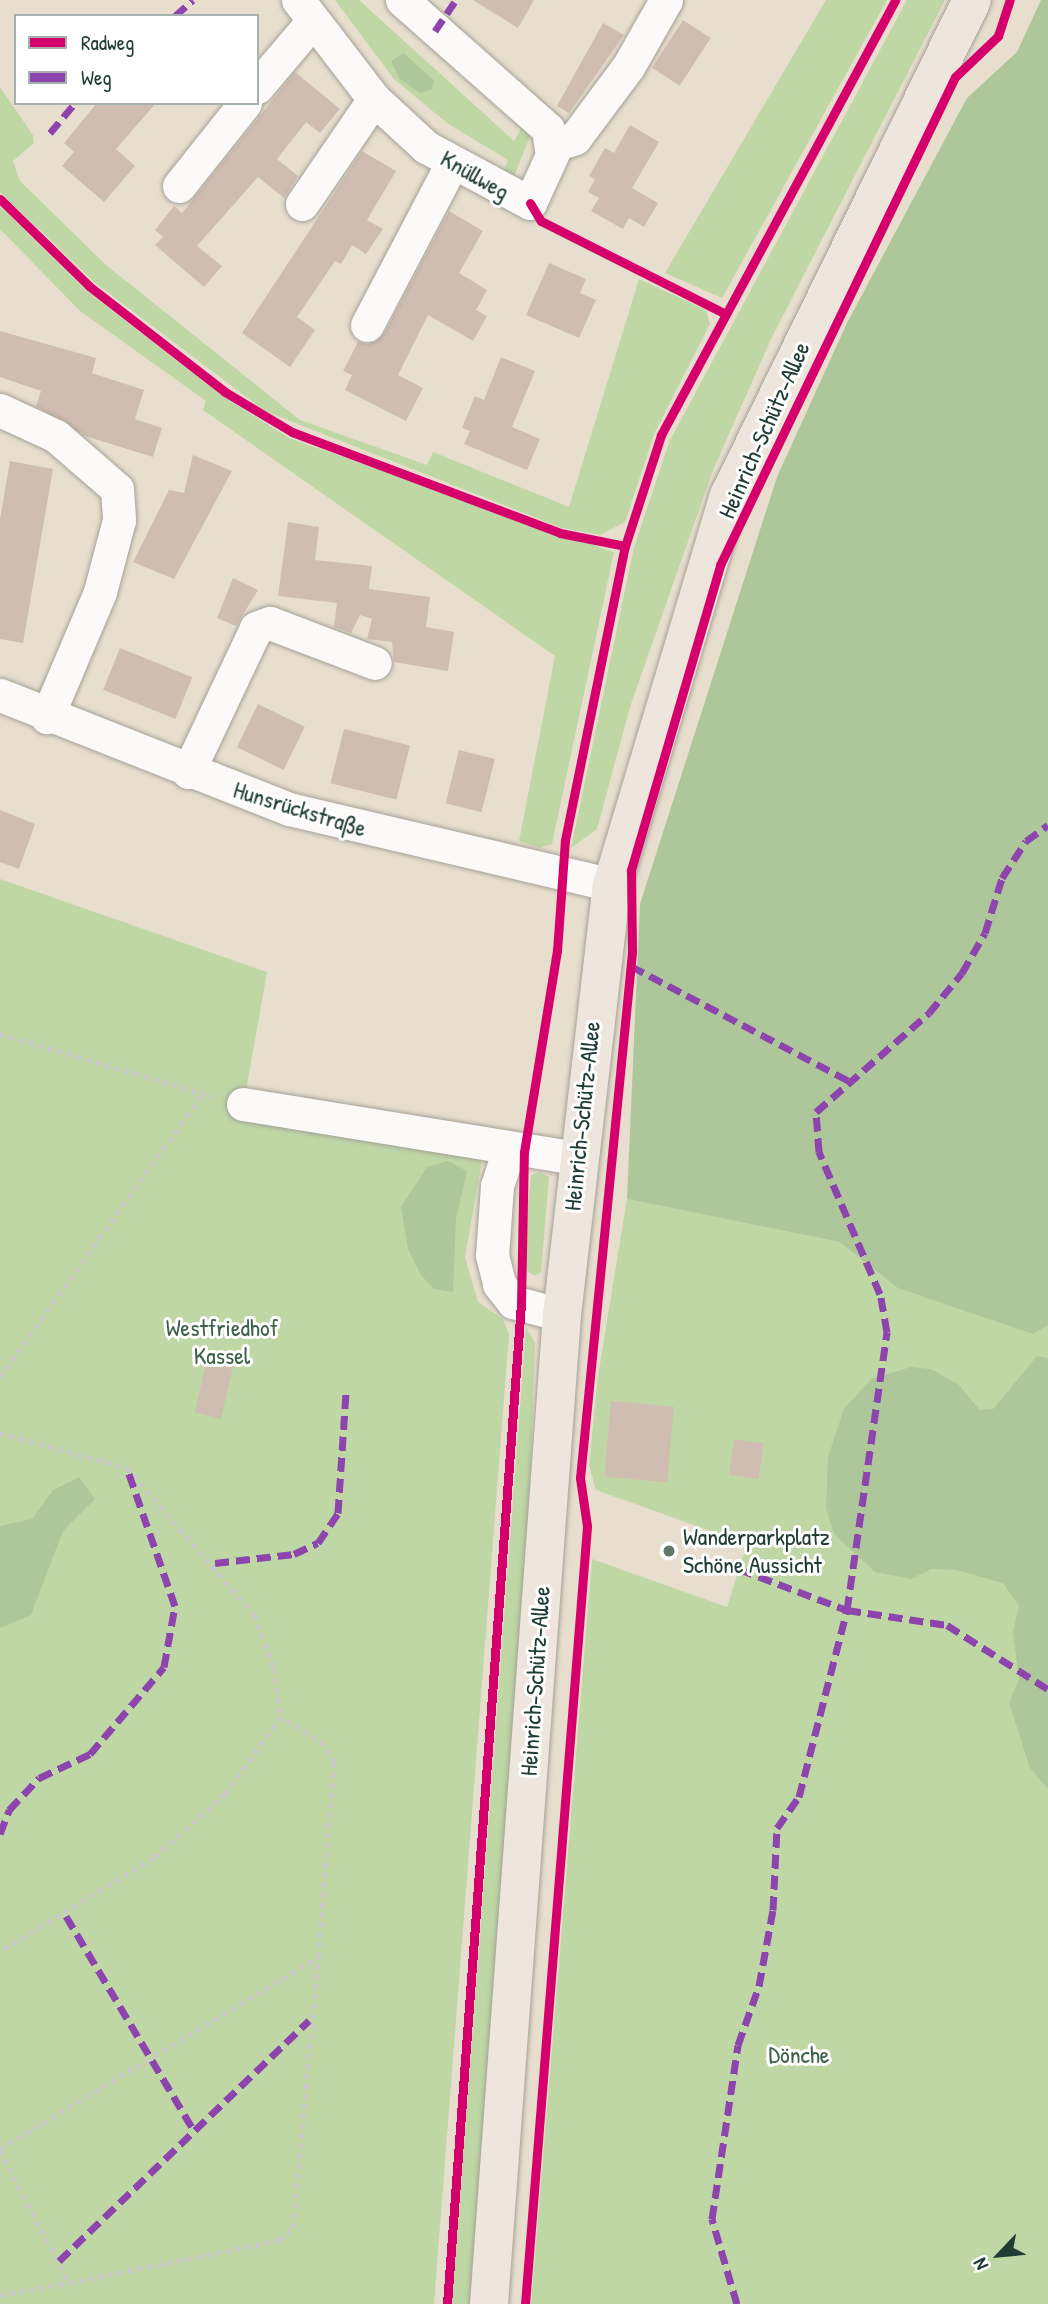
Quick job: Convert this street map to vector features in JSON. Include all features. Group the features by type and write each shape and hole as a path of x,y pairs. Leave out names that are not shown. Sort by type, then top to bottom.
{"main road":[{"name":"Heinrich-Schütz-Allee","path":"489,2304 562,1315 576,1158 611,885 729,496 988,7"}],"street":[{"path":"402,0 548,129 551,146 575,138 628,67 666,0"},
{"path":"259,84 305,11"},
{"name":"Knüllweg","path":"305,11 374,99 452,163 530,203 551,146"},
{"path":"302,204 374,99"},
{"path":"179,186 243,105"},
{"path":"367,325 452,163"},
{"path":"0,411 56,436 117,489 120,520 100,593 47,717"},
{"path":"188,772 256,628 270,623 375,663"},
{"name":"Hunsrückstraße","path":"0,695 47,717 188,772 390,837 611,885"},
{"path":"243,1104 576,1158"},
{"path":"509,1149 497,1186 492,1255 499,1283 513,1302 562,1315"}],"path":[{"path":"981,53 998,36 988,7"},
{"path":"0,1034 243,1104"},
{"path":"0,1377 202,1094"},
{"path":"0,1433 127,1468 255,1615 274,1668 281,1717 226,1794 154,1858 0,1952"},
{"path":"529,2262 587,1526 580,1478"},
{"path":"0,2295 280,2240 293,2228 334,1763 324,1745 281,1717"},
{"path":"69,2283 0,2150 317,1957"}],"green space":[{"path":"335,0 359,0 514,141 525,122 531,134 512,181 501,179 508,160 447,123 394,79"},
{"path":"826,0 887,0 722,298 665,273"},
{"path":"907,0 945,0 772,337 713,470 630,707 597,829 571,848 634,547 670,440"},
{"path":"1041,0 1048,0 1048,1325 1033,1334 898,1288 840,1242 627,1199 640,904 777,477 847,323 967,98 1017,52"},
{"path":"404,53 434,81 431,90 420,93 399,78 391,61"},
{"path":"0,87 33,135 34,143 13,161 20,181 106,265 300,420 427,465 433,452 569,507 639,279 706,310 710,324 655,432 625,522 600,535 562,528 265,411 94,282 0,192"},
{"path":"0,206 87,291 221,395 289,438 614,552 552,844 539,848 519,841 555,656 203,410 206,401 80,311 0,229"},
{"name":"Westfriedhof Kassel","path":"0,879 267,972 241,1119 482,1160 465,1257 478,1302 503,1319 509,1334 434,2304 0,2304"},
{"name":"Dönche","path":"1048,881 1048,2304 531,2304 592,1559 727,1607 747,1544 596,1490 589,1465 598,1376 627,1199 840,1242"},
{"path":"448,1161 467,1171 456,1219 453,1292 434,1289 421,1275 408,1249 401,1207 427,1167"},
{"path":"540,1172 549,1177 541,1272 535,1276 525,1270 524,1243 531,1175"},
{"path":"526,1327 535,1343 529,1517 471,2304 452,2304"},
{"path":"1037,1356 1048,1358 1048,1789 1030,1768 1009,1703 1019,1679 1013,1632 1019,1606 1003,1583 956,1570 931,1569 911,1579 875,1572 834,1534 826,1508 828,1457 844,1409 871,1379 911,1367 931,1369 958,1384 980,1410 993,1409"},
{"path":"79,1477 95,1499 63,1531 31,1615 0,1628 0,1526 32,1519 53,1490"}],"building":[{"path":"473,0 534,0 518,28"},
{"path":"683,20 711,38 680,86 652,68"},
{"path":"603,23 624,35 569,113 557,106"},
{"path":"295,72 340,109 320,133 306,122 277,159 298,176 284,198 258,177 197,246 222,266 204,287 155,245 163,237 155,230 174,206 182,213"},
{"path":"95,105 154,105 116,149 135,166 104,202 62,166 74,152 64,143"},
{"path":"630,125 659,142 632,188 658,203 644,227 629,218 623,229 591,211 599,198 588,192 595,179 589,176 605,148 614,153"},
{"path":"362,151 396,171 367,220 383,229 366,254 352,245 341,264 335,261 297,317 315,330 290,367 242,333"},
{"path":"449,211 483,231 459,273 487,290 476,310 487,316 473,341 428,315 398,375 423,388 406,421 345,390 352,375 343,371 358,342 368,344 384,334"},
{"path":"549,263 586,279 580,293 596,300 579,338 526,315"},
{"path":"0,331 96,358 92,373 144,390 135,419 162,428 153,457 85,436 36,406 41,391 0,377"},
{"path":"501,357 535,371 512,427 540,439 527,470 464,444 470,431 462,428 475,396 484,400"},
{"path":"193,455 232,471 174,579 133,562 169,490 184,493"},
{"path":"10,461 53,469 23,643 0,639 0,519"},
{"path":"288,522 319,527 315,560 372,566 369,589 430,597 426,627 454,632 448,671 394,662 392,642 367,639 372,619 360,615 351,633 334,627 337,603 278,596"},
{"path":"233,578 258,590 236,626 217,618"},
{"path":"120,648 192,677 175,719 103,690"},
{"path":"258,704 305,727 284,770 237,747"},
{"path":"344,729 410,745 396,800 330,783"},
{"path":"459,750 495,759 482,812 446,803"},
{"path":"0,810 35,824 19,869 0,862"},
{"path":"208,1355 234,1361 221,1419 195,1412"},
{"path":"611,1401 674,1406 667,1482 604,1477"},
{"path":"734,1439 764,1443 759,1479 729,1475"}],"marked path":[{"path":"177,14 193,0"},
{"path":"435,31 456,0"},
{"path":"50,133 73,105"},
{"path":"737,2304 712,2219 738,2045 759,1986 773,1910 777,1828 799,1797 847,1610 887,1332 880,1294 819,1152 816,1112 929,1013 962,973 985,933 1002,878 1026,841 1048,825"},
{"path":"631,966 849,1081"},
{"path":"215,1563 294,1554 318,1543 338,1513 346,1391"},
{"path":"0,1834 9,1810 39,1778 90,1754 164,1667 175,1606 127,1468"},
{"path":"739,1569 847,1610 947,1625 1048,1689"},
{"path":"66,1916 194,2131"},
{"path":"59,2261 309,2020"}],"cycle path":[{"path":"447,2304 521,1304 524,1152 557,951 565,840 625,546 661,435 895,0"},
{"path":"525,2304 587,1526 580,1478 632,952 631,870 720,565 955,77 998,36 1010,0"},
{"path":"0,199 89,286 225,392 292,432 560,533 625,546"},
{"path":"530,203 541,221 722,312"}],"place":[{"name":"Wanderparkplatz Schöne Aussicht","path":"669,1551"}]}
